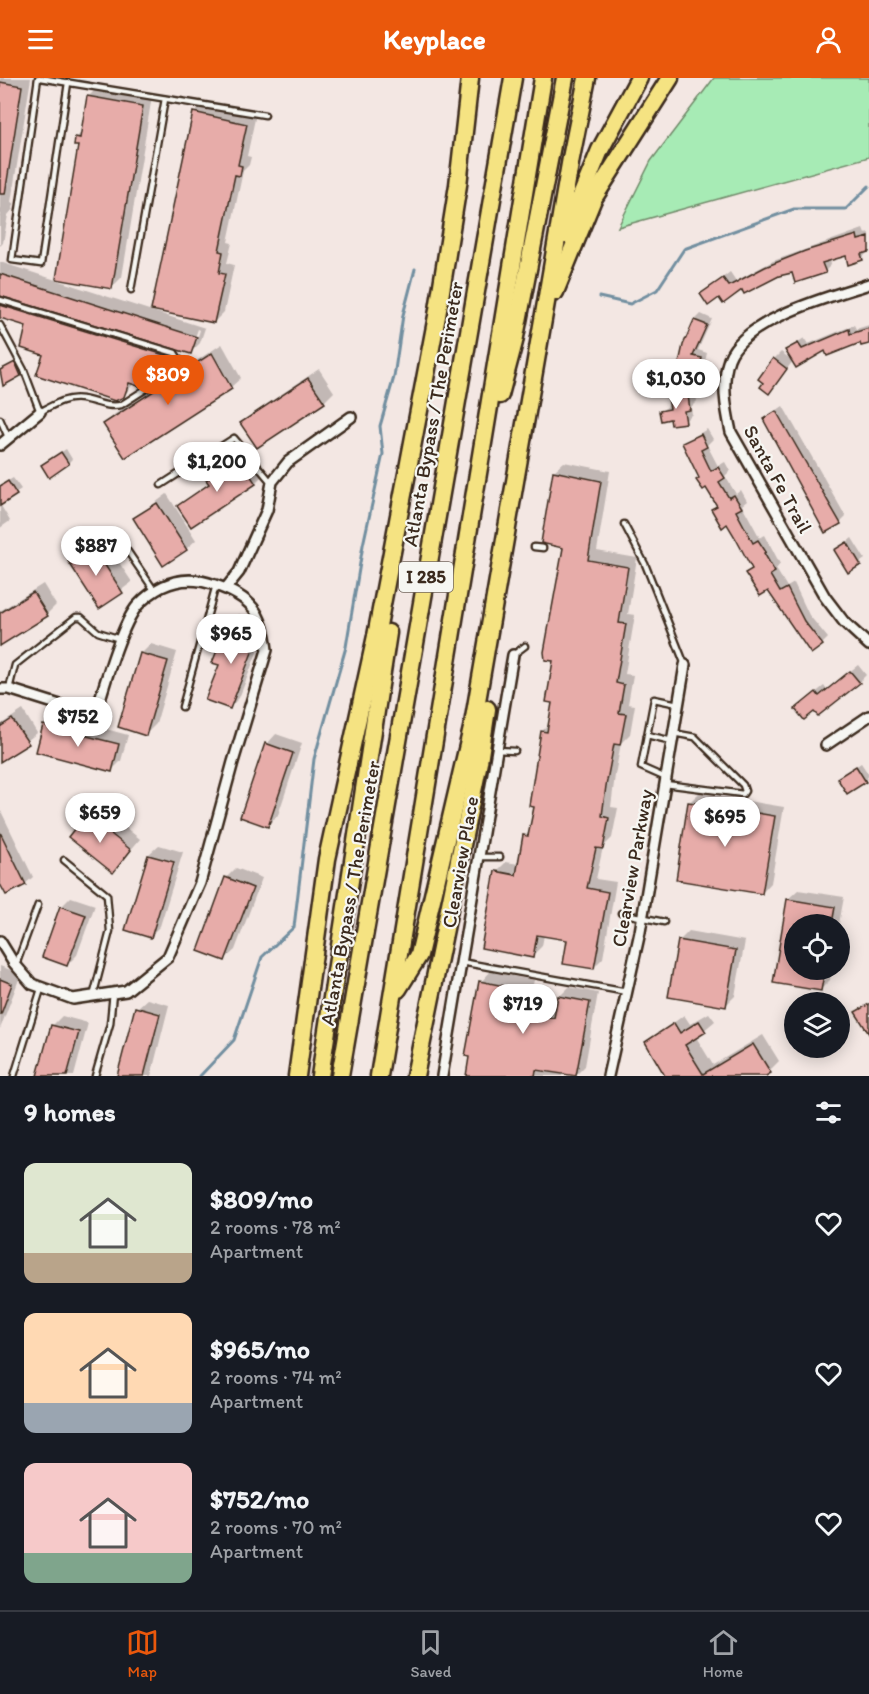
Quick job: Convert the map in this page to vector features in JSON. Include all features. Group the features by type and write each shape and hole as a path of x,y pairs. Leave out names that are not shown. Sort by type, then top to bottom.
{"highway":[{"path":"458,184 470,78"},
{"path":"297,1076 327,859 376,636 437,316 458,184 479,78"},
{"name":"Atlanta Bypass / The Perimeter","path":"340,1076 513,78"},
{"name":"I 285","path":"379,1076 543,78"},
{"path":"474,495 514,342 565,78"},
{"path":"394,995 419,955 473,724 546,296 587,78"},
{"path":"546,296 585,183 639,78"},
{"path":"537,353 559,281 589,208 611,167 670,78"},
{"path":"320,1076 399,558 412,444"},
{"path":"415,1076 487,714 485,643"}],"street":[{"name":"Santa Fe Trail","path":"869,284 785,314 758,327 741,342 729,358 725,396 731,432 794,544 825,597 844,622 869,645"},
{"path":"0,445 40,411"},
{"path":"226,588 239,572 267,510 272,482 288,462 351,417"},
{"path":"0,941 32,984 74,999 126,991 138,984 168,957 200,883 267,650 259,617 251,604 239,592 182,578 154,590 135,608 121,640 95,716 5,689"},
{"name":"Clearview Place","path":"442,1076 513,655"},
{"name":"Clearview Parkway","path":"608,1076 642,917 685,665"},
{"path":"826,745 869,716"}],"lane":[{"path":"68,83 41,264 12,260 39,78 265,115"},
{"path":"131,290 165,99"},
{"path":"0,300 175,353 179,359 177,369 121,405 110,407 79,398 62,400 40,411 24,370 0,324"},
{"path":"0,419 9,439"},
{"path":"161,485 234,438 272,482"},
{"path":"624,524 645,564 685,665"},
{"path":"120,540 154,590"},
{"path":"534,547 543,548"},
{"path":"182,707 216,585"},
{"path":"5,689 15,665 76,617 81,617 98,632 121,640"},
{"path":"513,655 525,646"},
{"path":"647,735 695,737 743,785 745,791 743,794 665,781 641,767 647,735 654,699 678,704"},
{"path":"497,750 515,751"},
{"path":"479,857 500,857"},
{"path":"64,860 107,895 110,931 93,997"},
{"path":"16,965 38,905"},
{"path":"621,913 664,922"},
{"path":"461,962 627,992"},
{"path":"14,1076 41,989"},
{"path":"95,1076 110,1024 113,993"}],"green space":[{"path":"714,78 869,78 869,157 618,227 651,161"}],"building":[{"path":"0,82 22,86 5,194 0,194"},
{"path":"87,96 143,106 112,289 56,279 78,146 74,146 75,137 80,138"},
{"path":"193,112 247,124 238,165 242,166 240,176 235,175 219,251 223,252 219,273 225,274 214,323 151,310"},
{"path":"857,235 858,240 869,237 869,252 861,254 863,260 848,265 846,256 822,263 826,273 795,283 792,273 779,276 744,294 742,290 723,304 719,298 708,306 700,294 723,278 729,286 765,267 805,251"},
{"path":"0,274 197,337 191,354 0,296"},
{"path":"0,305 171,357 167,370 150,365 144,385 141,387 129,383 124,397 115,401 36,375 43,355 21,348 26,326 0,318"},
{"path":"694,320 707,325 693,356 702,358 698,374 692,373 689,385 675,381 683,345"},
{"path":"869,328 869,344 861,346 860,343 827,356 825,351 796,368 785,350 798,343 802,349 849,329 850,334"},
{"path":"212,353 232,389 125,458 103,424"},
{"path":"773,358 787,369 769,394 760,387 763,383 758,379"},
{"path":"15,362 21,376 3,386 0,370"},
{"path":"308,378 325,403 257,448 240,423"},
{"path":"688,395 690,410 684,411 686,423 671,425 670,419 661,421 659,411 670,409 668,398"},
{"path":"776,411 841,524 825,533 763,419"},
{"path":"701,434 707,447 701,450 711,471 718,467 725,478 719,482 729,498 734,495 742,508 736,511 753,543 758,540 766,552 764,553 775,572 770,575 780,592 787,588 804,621 823,645 811,654 768,591 760,596 745,573 752,569 736,539 727,524 722,528 711,509 717,506 706,488 703,490 696,480 699,478 682,443"},
{"path":"61,452 69,464 49,478 41,465"},
{"path":"239,458 256,484 191,527 177,506 209,484 206,480"},
{"path":"553,471 601,481 588,560 628,567 619,623 626,624 616,683 624,685 619,713 626,714 620,745 614,744 606,786 602,816 609,818 603,849 596,848 587,888 608,892 594,969 563,964 567,940 537,935 533,958 481,948 495,871 516,875 523,835 528,836 534,807 529,806 541,731 547,732 552,703 546,702 553,661 545,660 544,652 563,548 541,543"},
{"path":"8,481 17,495 0,506 0,486"},
{"path":"157,503 187,550 163,566 133,518"},
{"path":"847,542 861,565 848,573 834,550"},
{"path":"92,545 123,593 99,609 68,561"},
{"path":"33,592 48,616 0,646 0,613"},
{"path":"228,623 258,637 230,709 205,700 219,665 212,663"},
{"path":"140,653 168,661 146,736 118,727"},
{"path":"850,671 860,683 818,716 814,712 804,720 795,709 816,692 819,696"},
{"path":"12,719 29,744 0,762 0,727"},
{"path":"43,725 119,744 112,772 36,752"},
{"path":"265,743 293,753 268,827 240,817"},
{"path":"856,766 866,782 847,794 837,778"},
{"path":"688,802 775,816 762,894 676,880"},
{"path":"86,814 131,850 113,873 68,837"},
{"path":"0,832 26,885 6,895 0,884"},
{"path":"148,855 174,862 151,938 125,930"},
{"path":"225,877 253,888 225,961 198,951"},
{"path":"787,899 835,907 834,914 784,914"},
{"path":"60,906 86,915 67,966 42,957"},
{"path":"784,917 784,980 823,980 821,991 773,983"},
{"path":"678,940 736,950 726,1007 668,997"},
{"path":"0,979 12,984 1,1014 0,1014"},
{"path":"479,981 525,990 520,1012 554,1018 558,996 590,1002 576,1076 536,1070 535,1076 466,1076 469,1057 465,1056"},
{"path":"869,1004 869,1034 855,1012"},
{"path":"135,1007 160,1014 144,1076 117,1076"},
{"path":"699,1021 706,1032 685,1045 703,1074 753,1044 771,1073 766,1076 665,1076 645,1042 674,1023 680,1033"},
{"path":"51,1025 79,1032 67,1076 37,1076"}],"waterway":[{"path":"599,297 630,304 657,290 684,249 794,209 846,209 869,186"},
{"path":"200,1076 234,1040 262,957 294,927 314,759 346,647 363,545 383,454 380,426 394,377 403,315 415,269"}]}
